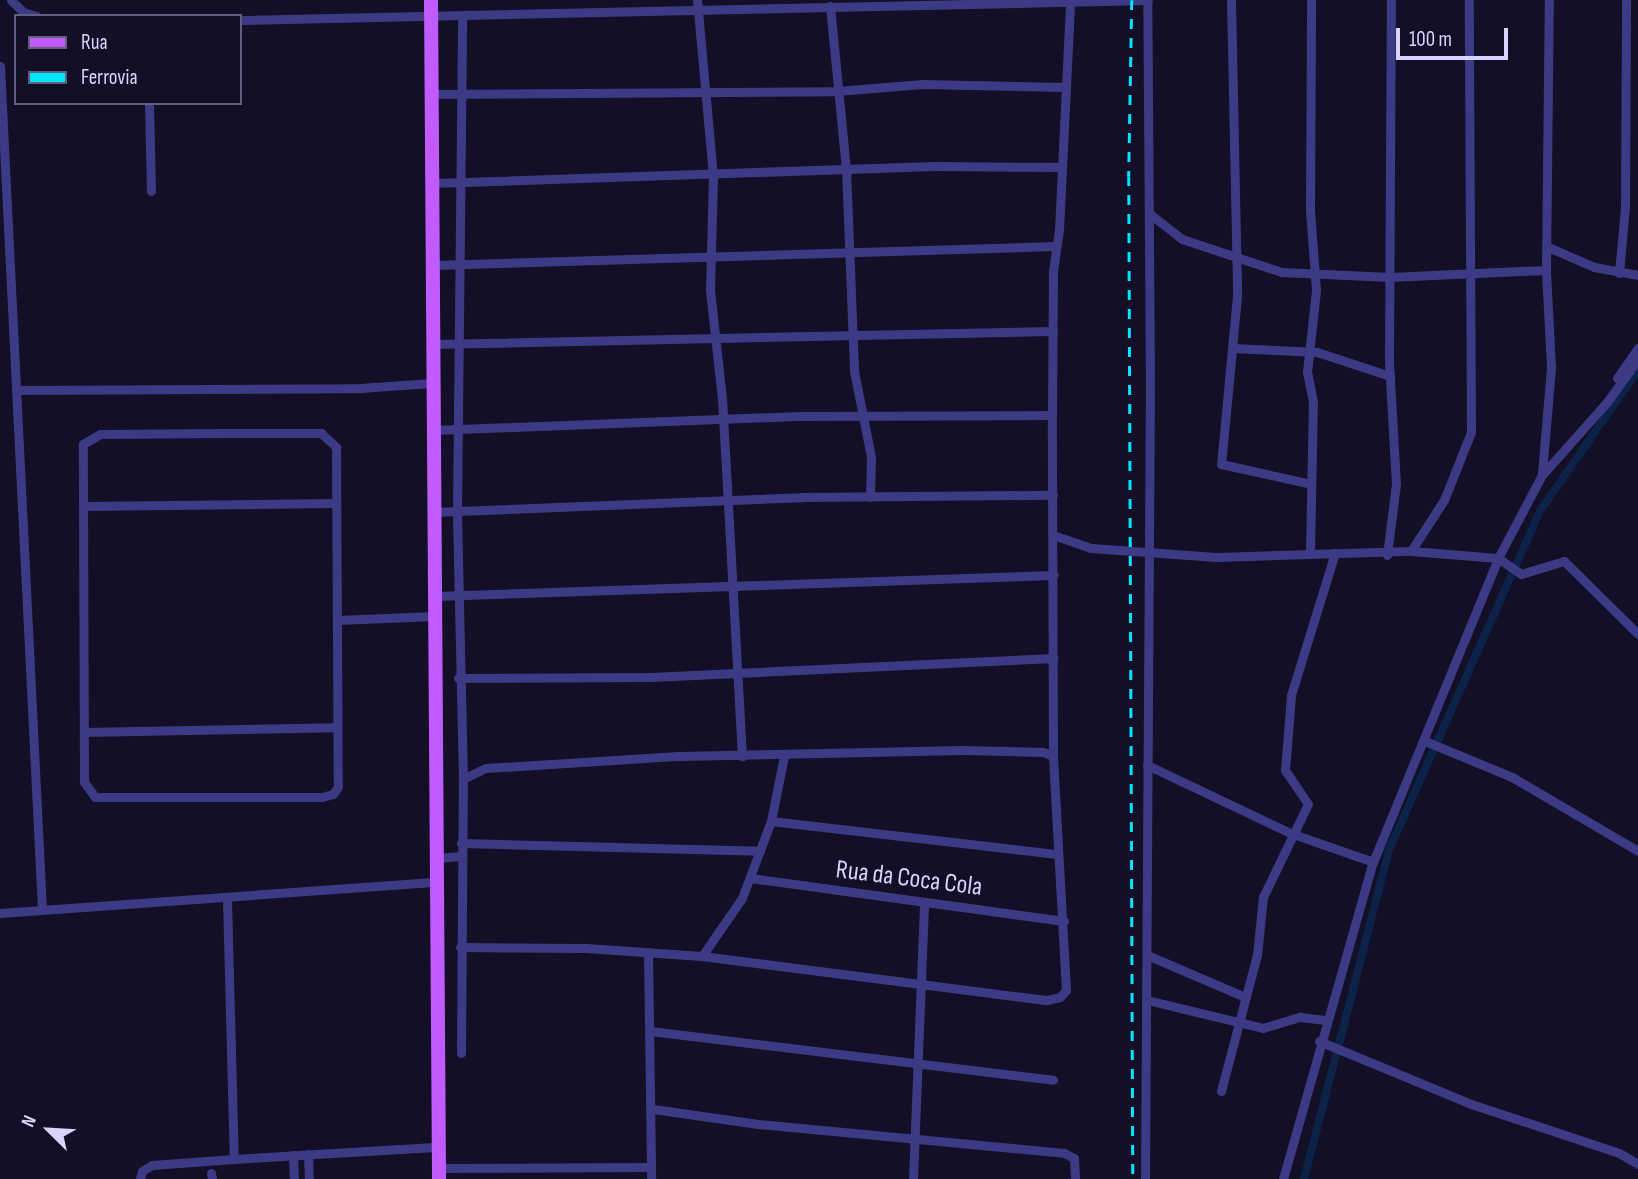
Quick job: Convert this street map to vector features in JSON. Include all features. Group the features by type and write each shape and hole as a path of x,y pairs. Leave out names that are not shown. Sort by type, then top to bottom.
{"main road":[{"path":"431,8 439,1173"}],"street":[{"path":"11,0 23,12 30,14"},
{"path":"536,0 536,13"},
{"path":"622,10 623,0"},
{"path":"1231,0 1236,260 1232,348 1221,466 1311,484"},
{"path":"1310,553 1313,402 1308,351 1316,277 1310,210 1311,0"},
{"path":"1387,555 1396,484 1390,376 1391,0"},
{"path":"1411,551 1444,500 1471,432 1469,0"},
{"path":"1542,475 1551,367 1546,270 1549,0"},
{"path":"1619,273 1625,207 1626,0"},
{"path":"242,20 431,8 462,15 622,10 697,4 796,3 830,6 902,2 1148,1 1150,214 1145,1179"},
{"path":"460,947 649,951 1047,1000 1060,997 1066,990 1053,756 1052,415 1056,246 1070,2"},
{"path":"697,4 703,92 713,176 710,290 718,337 742,756"},
{"path":"830,6 846,169 854,371 871,457 870,497"},
{"path":"461,1053 463,779 458,678 457,511 462,15"},
{"path":"0,66 12,359 19,390 42,910"},
{"path":"433,94 837,90 923,84 1065,87"},
{"path":"149,105 150,191"},
{"path":"433,183 713,176 846,169 1062,167"},
{"path":"1150,214 1182,239 1236,260 1316,277 1390,277 1546,270"},
{"path":"434,265 1056,246"},
{"path":"1548,247 1619,273 1638,275"},
{"path":"433,344 460,340 1053,331"},
{"path":"1232,348 1308,351 1390,376"},
{"path":"1607,402 1638,348"},
{"path":"0,359 12,359"},
{"path":"1283,1179 1319,1041 1373,862 1498,558 1542,475 1607,402 1638,359"},
{"path":"19,390 359,388 432,383"},
{"path":"433,430 722,419 1052,415"},
{"path":"167,433 326,435 336,447 334,503 338,620 338,786 333,794 321,797 99,799 84,782 83,506 82,449 87,438 167,433"},
{"path":"433,512 870,497 1053,495"},
{"path":"83,506 334,503"},
{"path":"1053,535 1091,548 1216,557 1310,553 1387,555 1411,551 1498,558 1524,574 1567,562 1638,634"},
{"path":"1221,1091 1257,955 1263,897 1308,804 1285,770 1291,695 1335,553"},
{"path":"435,596 1054,575"},
{"path":"338,620 434,616"},
{"path":"458,678 737,673 1054,658"},
{"path":"84,732 336,727"},
{"path":"1425,741 1511,777 1638,851"},
{"path":"463,779 486,768 541,763 963,750 1043,751 1053,756"},
{"path":"702,956 736,911 750,878 771,821 784,756"},
{"path":"1147,765 1293,834 1373,862"},
{"path":"771,821 1057,854"},
{"path":"461,843 760,851"},
{"path":"436,858 461,856"},
{"name":"Rua da Coca Cola","path":"750,878 1064,921"},
{"path":"0,914 227,899 437,881"},
{"path":"227,899 233,1158"},
{"path":"913,1179 925,902"},
{"path":"649,951 652,1179"},
{"path":"1147,955 1245,997"},
{"path":"1147,1000 1270,1028 1295,1018 1325,1020"},
{"path":"650,1031 919,1061 1053,1080"},
{"path":"1319,1041 1490,1111 1619,1153 1638,1164"},
{"path":"653,1109 915,1141 1064,1153 1074,1158 1075,1179"},
{"path":"140,1179 142,1171 152,1165 439,1147"},
{"path":"308,1154 309,1179"},
{"path":"293,1155 293,1179"},
{"path":"439,1173 505,1168 651,1167"},
{"path":"504,1179 505,1168"}],"waterway":[{"path":"1304,1179 1389,850 1540,511 1638,370"}],"railway":[{"path":"1132,0 1129,176 1133,1179"}]}
